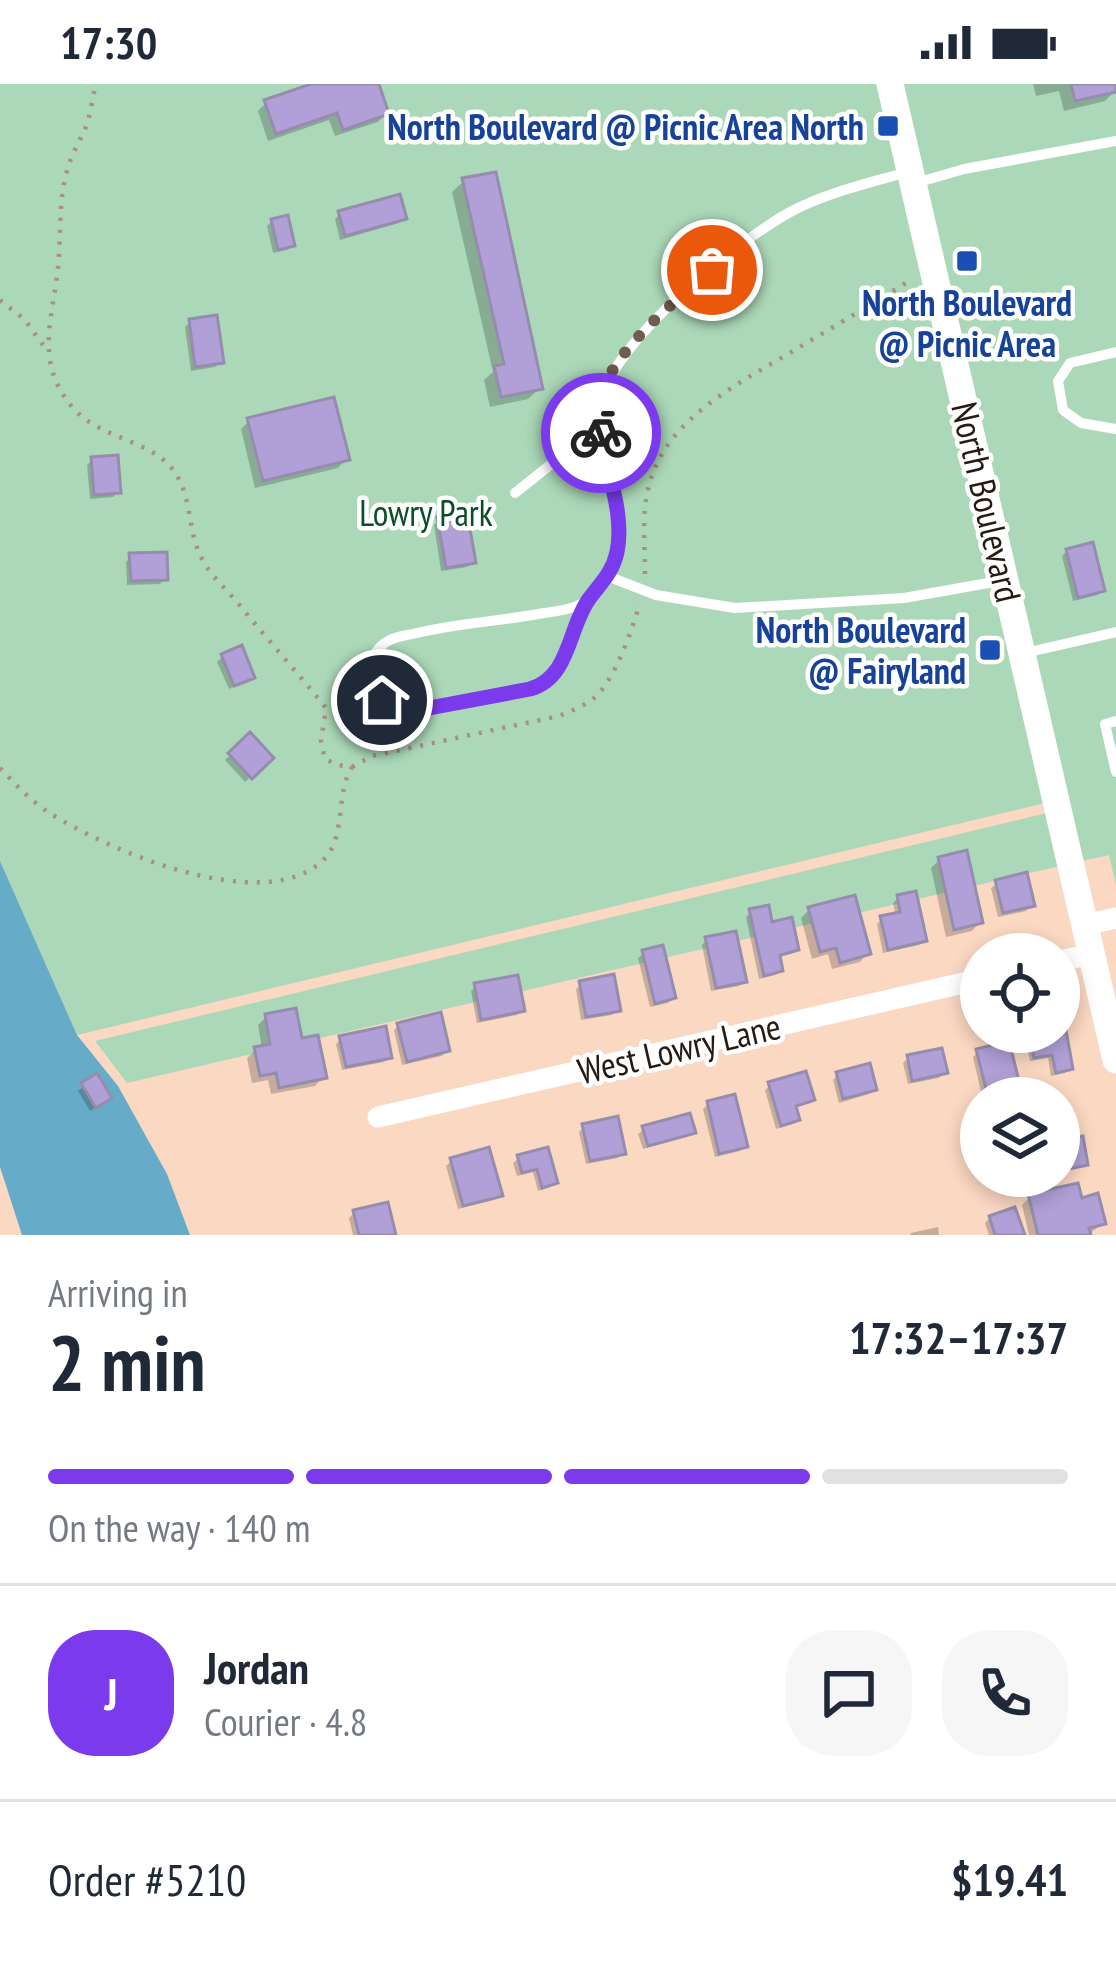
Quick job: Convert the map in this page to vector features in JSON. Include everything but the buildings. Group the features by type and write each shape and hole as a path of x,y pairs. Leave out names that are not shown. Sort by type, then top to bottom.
{"street":[{"name":"North Boulevard","path":"890,84 1116,1060"},
{"path":"1085,925 1116,918"},
{"path":"1080,957 1092,954"},
{"name":"West Lowry Lane","path":"378,1117 960,984"}],"lane":[{"path":"586,602 391,639 371,660 373,687 392,709 408,712 542,686 563,662 586,602 617,554 618,530 601,434 602,400 610,375 677,299 746,241 794,210 839,192 1116,141"},
{"path":"1116,352 1070,363 1058,381 1064,410 1082,423 1116,429"},
{"path":"515,493 560,457 601,434"},
{"path":"607,576 695,603 736,608 904,598 1005,580"},
{"path":"1022,653 1116,632"},
{"path":"1115,767 1105,724 1116,721"}],"path":[{"path":"96,84 62,190 59,253 47,330 54,378 76,413 159,456 173,470 183,488 203,560 326,707 321,741 325,759 338,765 352,767 372,756 559,716 596,696 610,679 638,612 650,481 658,460 679,431 735,386 908,282"},
{"path":"0,300 25,320 48,352"},
{"path":"0,768 45,810 102,842 166,867 248,882 286,879 326,858 333,847 344,785 352,767"}],"green space":[{"name":"Lowry Park","path":"0,84 880,84 1045,803 77,1035 0,861"},
{"path":"902,84 1116,84 1116,885 1109,855 1082,861"},
{"path":"1047,813 1060,866 127,1083 95,1041"}],"water":[{"path":"0,861 77,1035 118,1086 167,1174 190,1235 22,1235 0,1167"}],"way so far":[{"path":"601,433 602,400 610,375 677,299 712,270"}],"place":[{"name":"North Boulevard @ Picnic Area North","path":"888,126"},
{"name":"North Boulevard @ Picnic Area","path":"967,261"},
{"name":"North Boulevard @ Fairyland","path":"990,650"}],"route":[{"path":"382,700 392,709 408,712 530,689 542,686 563,662 586,602 604,581 617,554 614,499 601,433"}]}
